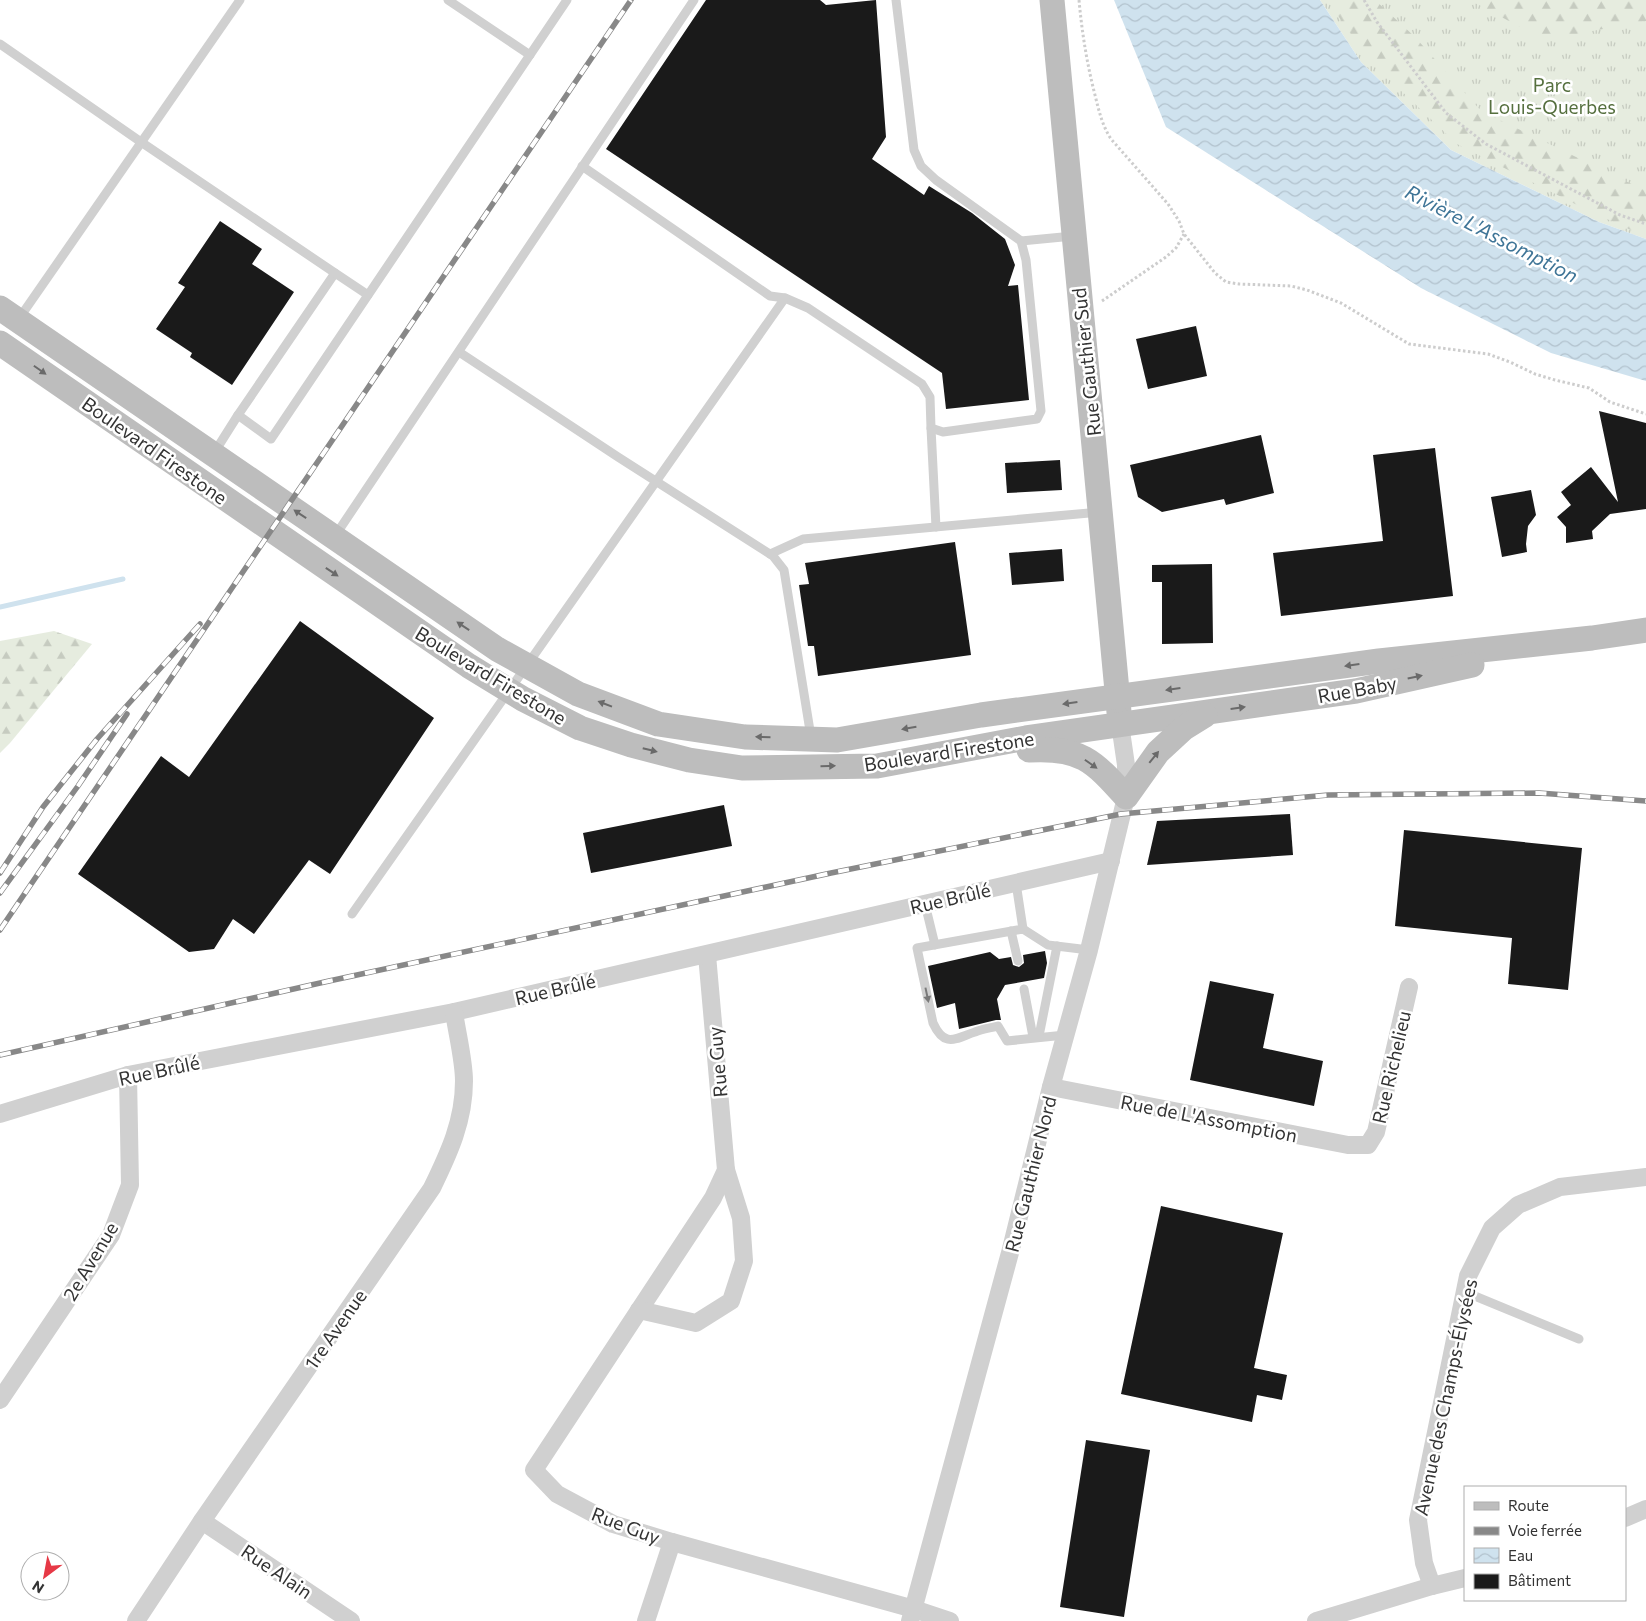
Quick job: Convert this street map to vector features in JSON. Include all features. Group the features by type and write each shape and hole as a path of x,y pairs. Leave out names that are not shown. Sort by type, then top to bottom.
{"main road":[{"name":"Rue Gauthier Sud","path":"1052,0 1120,724"},
{"name":"Boulevard Firestone","path":"9,314 497,648 578,694 658,724 745,737 837,740 981,715 1118,697"},
{"name":"Boulevard Firestone","path":"0,343 461,660 531,704 588,731 631,745 689,760 742,768 877,766 1026,738 1120,724"},
{"name":"Rue Baby","path":"1118,697 1379,661 1592,638 1646,630"},
{"name":"Rue Baby","path":"1120,724 1356,691 1592,638"},
{"path":"941,754 1050,748 1064,750 1091,762 1126,797 1145,768 1170,740 1184,728 1211,712"}],"street":[{"name":"Rue Gauthier Nord","path":"912,1615 1012,1248 1051,1087 1089,950 1126,797 1126,765 1120,724"},
{"name":"Rue Brûlé","path":"0,1114 128,1075 454,1012 1111,861"},
{"name":"Rue Guy","path":"639,1310 696,1323 731,1301 744,1261 741,1218 726,1170 707,955"},
{"name":"Rue Richelieu","path":"1368,1145 1376,1132 1409,987"},
{"name":"1re Avenue","path":"136,1621 202,1521 432,1188 450,1150 459,1125 463,1103 464,1080 454,1012"},
{"name":"2e Avenue","path":"0,1400 111,1235 130,1185 128,1075"},
{"name":"Rue de L'Assomption","path":"1051,1087 1348,1145 1368,1145"},
{"name":"Rue Guy","path":"726,1170 713,1198 534,1470 558,1494 613,1524 912,1615"},
{"name":"Avenue des Champs-Élysées","path":"1432,1586 1424,1563 1418,1520 1468,1276 1492,1228 1518,1205 1560,1187 1646,1177"},
{"path":"1626,1518 1646,1509"},
{"name":"Rue Alain","path":"202,1521 351,1621"},
{"path":"646,1621 672,1542"},
{"path":"1316,1621 1464,1578"},
{"path":"912,1615 950,1621"}],"lane":[{"path":"9,314 141,142 240,0"},
{"path":"448,0 530,55"},
{"path":"238,415 271,439 567,0"},
{"path":"335,538 694,0"},
{"path":"896,0 914,150 921,166 936,180 1021,241 1026,260 1041,411 1037,419 942,432 931,428"},
{"path":"0,44 141,142 368,295"},
{"path":"582,166 770,296 785,298 808,308 922,384 930,397 936,527"},
{"path":"1021,241 1074,236"},
{"path":"213,455 238,415 335,273"},
{"path":"352,914 785,298"},
{"path":"459,352 770,554 784,570 812,739"},
{"path":"770,554 803,539 1100,512"},
{"path":"1016,883 1023,929"},
{"path":"925,904 935,944"},
{"path":"1065,1035 1007,1041 998,1026 974,1032 963,1038 952,1040 943,1037 933,1023 917,948 1023,929 1048,945 1089,950"},
{"path":"1011,931 1018,961"},
{"path":"1036,1037 1057,946"},
{"path":"1024,988 1036,1037"},
{"path":"1465,1292 1579,1339"}],"path":[{"path":"1079,0 1088,70 1105,129 1111,139 1174,212 1184,234 1214,273 1226,282 1291,286 1307,290 1341,303 1409,344 1488,354 1542,376 1589,388 1610,402 1646,414"},
{"path":"1364,0 1377,22 1446,113 1486,144 1620,215 1646,224"},
{"path":"1095,305 1166,257 1176,248 1184,234"}],"green space":[{"name":"Parc Louis-Querbes","path":"1320,0 1646,0 1646,239 1599,222 1451,150 1361,62"},
{"path":"1327,0 1375,0 1415,37 1481,111 1646,191 1646,237 1581,207 1457,144 1369,60"},
{"path":"1470,0 1646,0 1646,21 1544,40"},
{"path":"54,631 92,644 0,753 0,641"}],"water":[{"name":"Rivière L'Assomption","path":"1114,0 1320,0 1361,62 1451,150 1599,222 1646,239 1646,381 1551,353 1421,288 1166,127"}],"building":[{"path":"706,0 820,0 826,5 876,0 886,137 872,159 924,195 929,186 972,213 1005,239 1015,265 1008,286 1018,285 1029,400 946,409 942,373 606,149"},
{"path":"220,221 262,249 252,264 294,292 232,385 190,357 192,353 156,329 185,287 178,283"},
{"path":"1196,326 1207,376 1148,389 1136,339"},
{"path":"1599,411 1646,423 1646,509 1610,514 1592,531 1593,539 1566,543 1566,527 1557,517 1571,505 1561,492 1591,467 1618,502"},
{"path":"1261,435 1274,493 1226,505 1224,499 1162,512 1138,497 1130,465"},
{"path":"1435,448 1453,596 1281,616 1273,553 1383,541 1373,455"},
{"path":"1060,460 1062,490 1007,493 1005,463"},
{"path":"1531,490 1536,515 1528,526 1527,552 1502,557 1491,497"},
{"path":"955,542 971,655 818,676 814,646 808,646 799,585 809,584 805,563"},
{"path":"1062,549 1064,581 1012,585 1009,553"},
{"path":"1212,564 1213,643 1162,644 1162,582 1152,582 1152,565"},
{"path":"300,621 434,718 330,874 309,860 254,934 233,919 214,949 189,952 78,874 161,756 189,777"},
{"path":"724,805 732,846 591,873 583,833"},
{"path":"1290,814 1293,855 1147,865 1157,821"},
{"path":"1404,830 1582,848 1568,990 1508,984 1512,938 1395,926"},
{"path":"1045,951 1047,963 1044,978 1005,985 997,999 1001,1020 959,1029 955,1003 937,1008 928,966 990,952 999,959 1011,957 1013,965 1019,967 1024,963 1023,955"},
{"path":"1210,981 1274,994 1263,1048 1323,1061 1314,1106 1190,1080"},
{"path":"1161,1206 1283,1233 1254,1368 1287,1375 1282,1400 1257,1395 1252,1422 1121,1394"},
{"path":"1086,1440 1150,1450 1124,1617 1060,1607"}],"waterway":[{"path":"0,607 123,579"}],"railway":[{"path":"0,930 631,0"},
{"path":"0,873 43,807 97,739 200,624"},
{"path":"0,893 78,786 127,714"},
{"path":"0,1055 329,981 831,873 1121,814 1328,795 1539,793 1646,801"}]}
